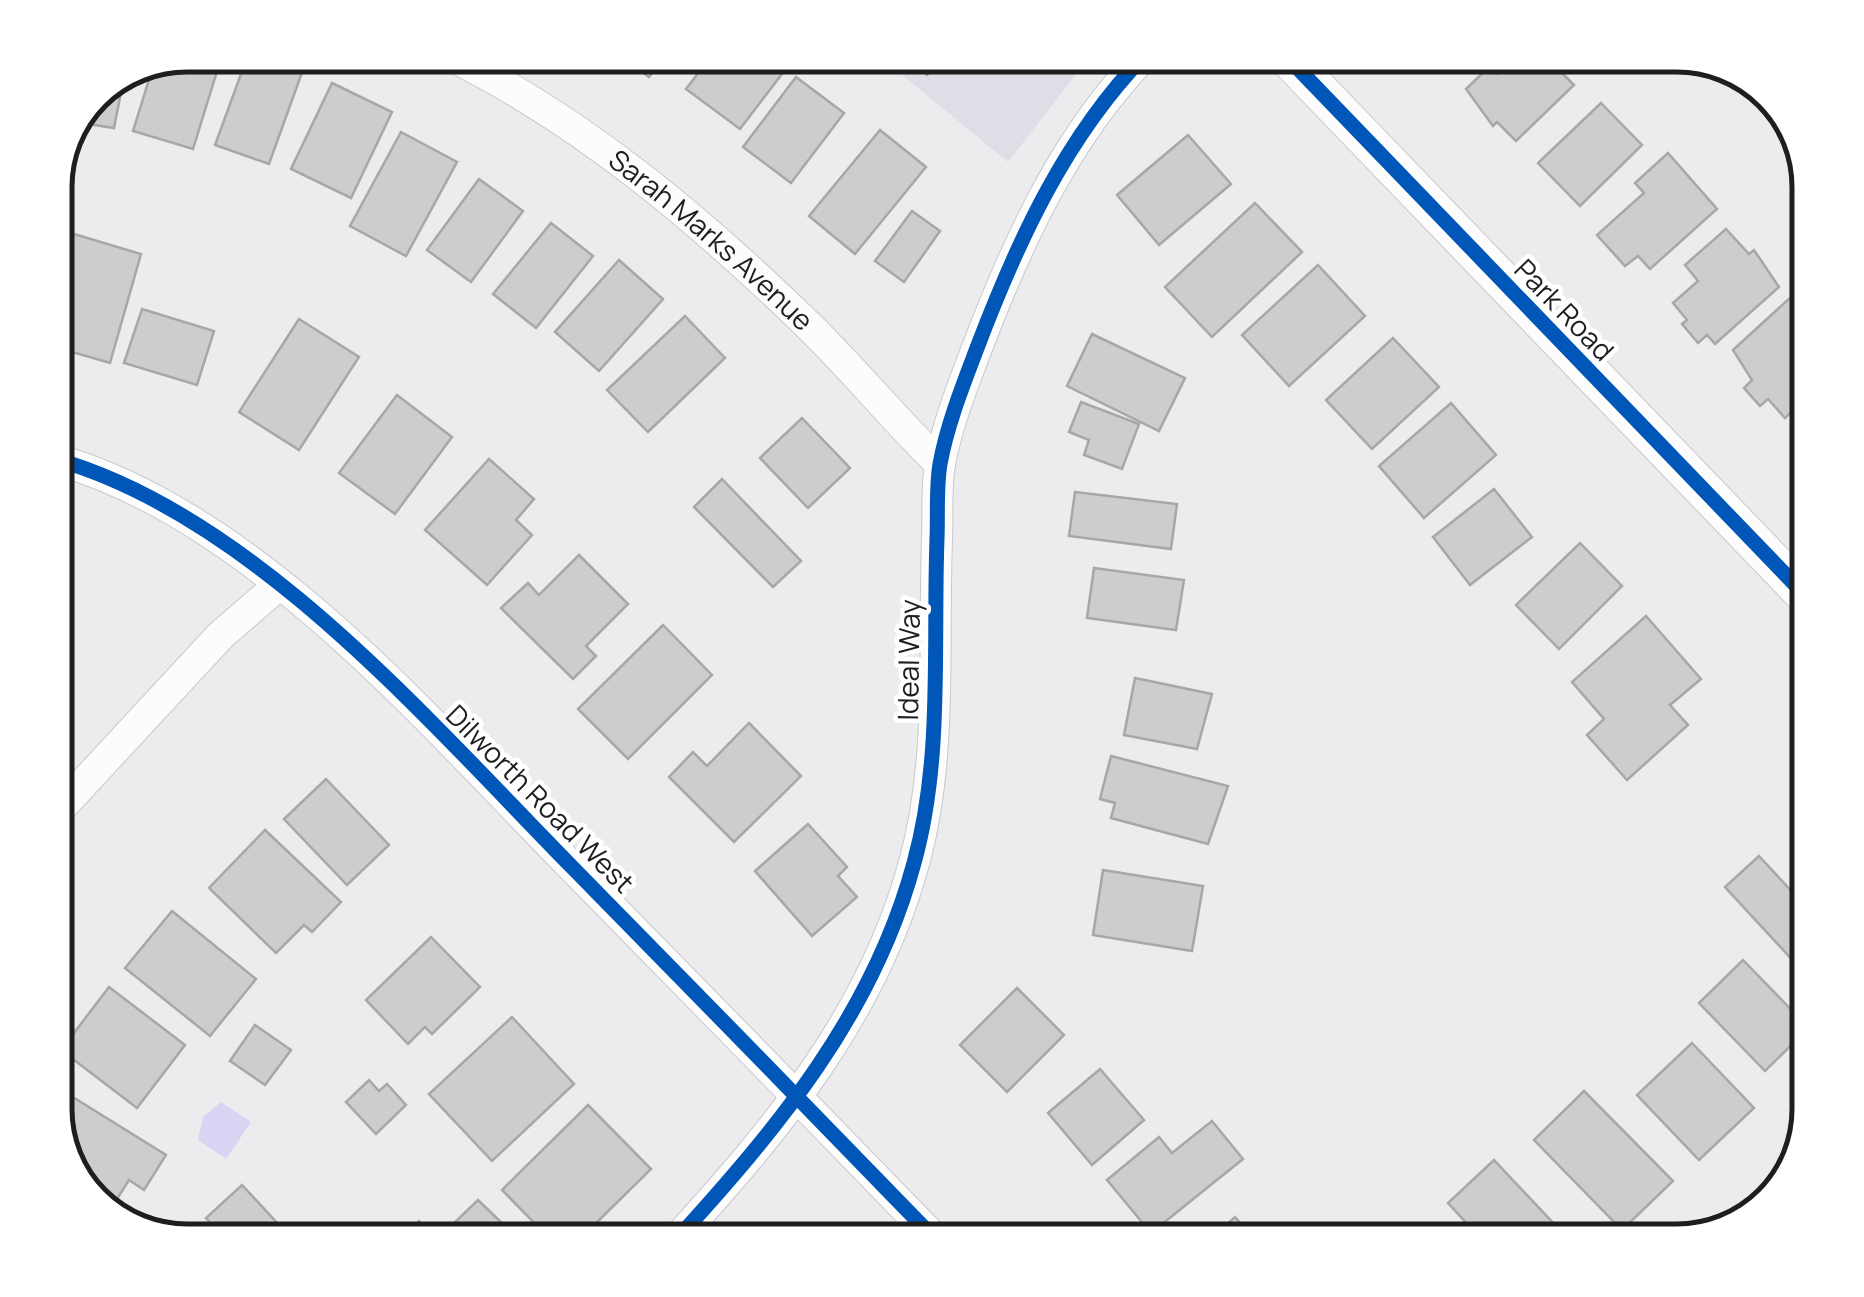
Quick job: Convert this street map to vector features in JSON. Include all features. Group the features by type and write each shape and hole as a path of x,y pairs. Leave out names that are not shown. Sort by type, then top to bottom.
{"street":[{"name":"Sarah Marks Avenue","path":"478,72 562,121 714,237 810,326 940,464"},
{"name":"Ideal Way","path":"690,1224 799,1098 854,1014 890,938 914,863 934,736 940,464 964,384 1030,219 1073,147 1132,72"},
{"name":"Park Road","path":"1300,72 1792,581"},
{"name":"Dilworth Road West","path":"73,466 145,494 279,585 395,687 921,1224"},
{"path":"73,794 220,635 279,585"}],"shaded area":[{"path":"899,72 1078,72 1008,162"},
{"path":"221,1102 251,1122 226,1159 198,1140 203,1117"}],"building":[{"path":"188,72 217,72 193,149 133,131 149,80"},
{"path":"242,72 302,72 269,164 215,145"},
{"path":"699,72 783,72 740,129 686,89"},
{"path":"1484,72 1561,72 1574,85 1516,141 1497,122 1493,126 1466,89"},
{"path":"796,77 844,113 791,183 743,147"},
{"path":"332,83 392,112 351,198 291,169"},
{"path":"121,95 114,128 92,125"},
{"path":"1601,103 1642,145 1580,206 1538,163"},
{"path":"880,130 926,167 855,254 809,216"},
{"path":"401,132 457,162 406,256 350,226"},
{"path":"1188,135 1231,184 1159,245 1117,195"},
{"path":"1668,153 1717,209 1650,269 1638,256 1625,266 1597,235 1644,193 1635,183"},
{"path":"479,179 523,211 471,282 427,250"},
{"path":"1255,203 1302,252 1212,337 1165,287"},
{"path":"912,211 940,231 904,282 875,261"},
{"path":"551,223 593,256 536,328 493,294"},
{"path":"1726,229 1749,254 1754,250 1779,287 1715,344 1707,335 1698,343 1682,324 1687,320 1673,303 1698,281 1685,265"},
{"path":"74,234 141,254 110,363 73,352"},
{"path":"619,260 663,299 599,371 555,332"},
{"path":"1318,265 1365,316 1289,386 1242,335"},
{"path":"1792,298 1792,412 1785,418 1768,399 1760,406 1744,388 1752,380 1733,350"},
{"path":"142,309 214,331 197,385 124,363"},
{"path":"685,316 725,358 648,432 607,390"},
{"path":"299,319 359,357 299,450 239,412"},
{"path":"1092,334 1185,378 1159,431 1067,386"},
{"path":"1393,338 1439,387 1372,449 1326,400"},
{"path":"397,395 452,437 395,514 339,473"},
{"path":"1081,402 1139,424 1122,469 1084,455 1089,440 1069,432"},
{"path":"1451,403 1496,455 1424,518 1379,466"},
{"path":"802,418 850,468 808,508 760,458"},
{"path":"489,459 534,499 516,520 532,535 487,585 425,530"},
{"path":"722,479 801,561 773,587 694,507"},
{"path":"1494,489 1532,537 1470,585 1433,537"},
{"path":"1075,492 1177,504 1171,549 1069,536"},
{"path":"1580,543 1622,586 1559,649 1516,605"},
{"path":"579,555 628,604 586,646 596,656 573,679 501,608 528,583 539,595"},
{"path":"1094,568 1184,580 1176,630 1087,618"},
{"path":"1646,616 1701,679 1670,705 1688,725 1627,780 1587,735 1604,719 1572,682"},
{"path":"663,625 712,675 628,759 578,709"},
{"path":"1135,678 1212,694 1197,749 1124,735"},
{"path":"749,723 801,776 734,842 669,777 693,752 707,766"},
{"path":"1111,756 1228,786 1208,844 1111,818 1115,803 1100,799"},
{"path":"326,779 389,845 347,885 284,819"},
{"path":"808,824 847,867 838,876 857,897 812,936 755,871"},
{"path":"265,830 341,902 312,932 304,925 276,953 209,888"},
{"path":"1759,856 1792,892 1792,960 1725,887"},
{"path":"1103,870 1203,886 1192,951 1093,935"},
{"path":"172,911 256,979 210,1036 125,968"},
{"path":"431,937 480,987 432,1034 425,1027 408,1044 366,1000"},
{"path":"1743,960 1792,1010 1792,1045 1765,1071 1699,1003"},
{"path":"109,987 185,1045 137,1108 73,1059 73,1034"},
{"path":"1017,988 1064,1035 1007,1092 960,1045"},
{"path":"512,1017 574,1084 492,1161 429,1094"},
{"path":"255,1025 291,1050 265,1085 230,1061"},
{"path":"1692,1043 1754,1108 1699,1160 1637,1095"},
{"path":"1100,1069 1144,1120 1092,1165 1048,1113"},
{"path":"369,1080 379,1091 387,1084 406,1105 376,1134 346,1102"},
{"path":"1584,1091 1673,1181 1628,1224 1616,1224 1534,1140"},
{"path":"73,1097 166,1155 144,1190 129,1180 117,1199 88,1167 76,1139"},
{"path":"588,1105 651,1169 595,1224 535,1224 502,1190"},
{"path":"1212,1121 1243,1159 1162,1224 1144,1224 1107,1180 1159,1137 1172,1153"},
{"path":"1494,1160 1554,1224 1467,1224 1448,1203"},
{"path":"242,1185 278,1224 212,1224 206,1218"},
{"path":"478,1200 503,1224 453,1224"}],"cycle path":[{"path":"690,1224 784,1113 817,1067 874,970 896,918 914,863 929,784 935,702 938,482 947,435 992,309 1046,193 1091,121 1130,72"},
{"path":"1301,72 1792,581"},
{"path":"73,466 129,487 200,526 269,575 336,631 461,752 920,1224"}]}
